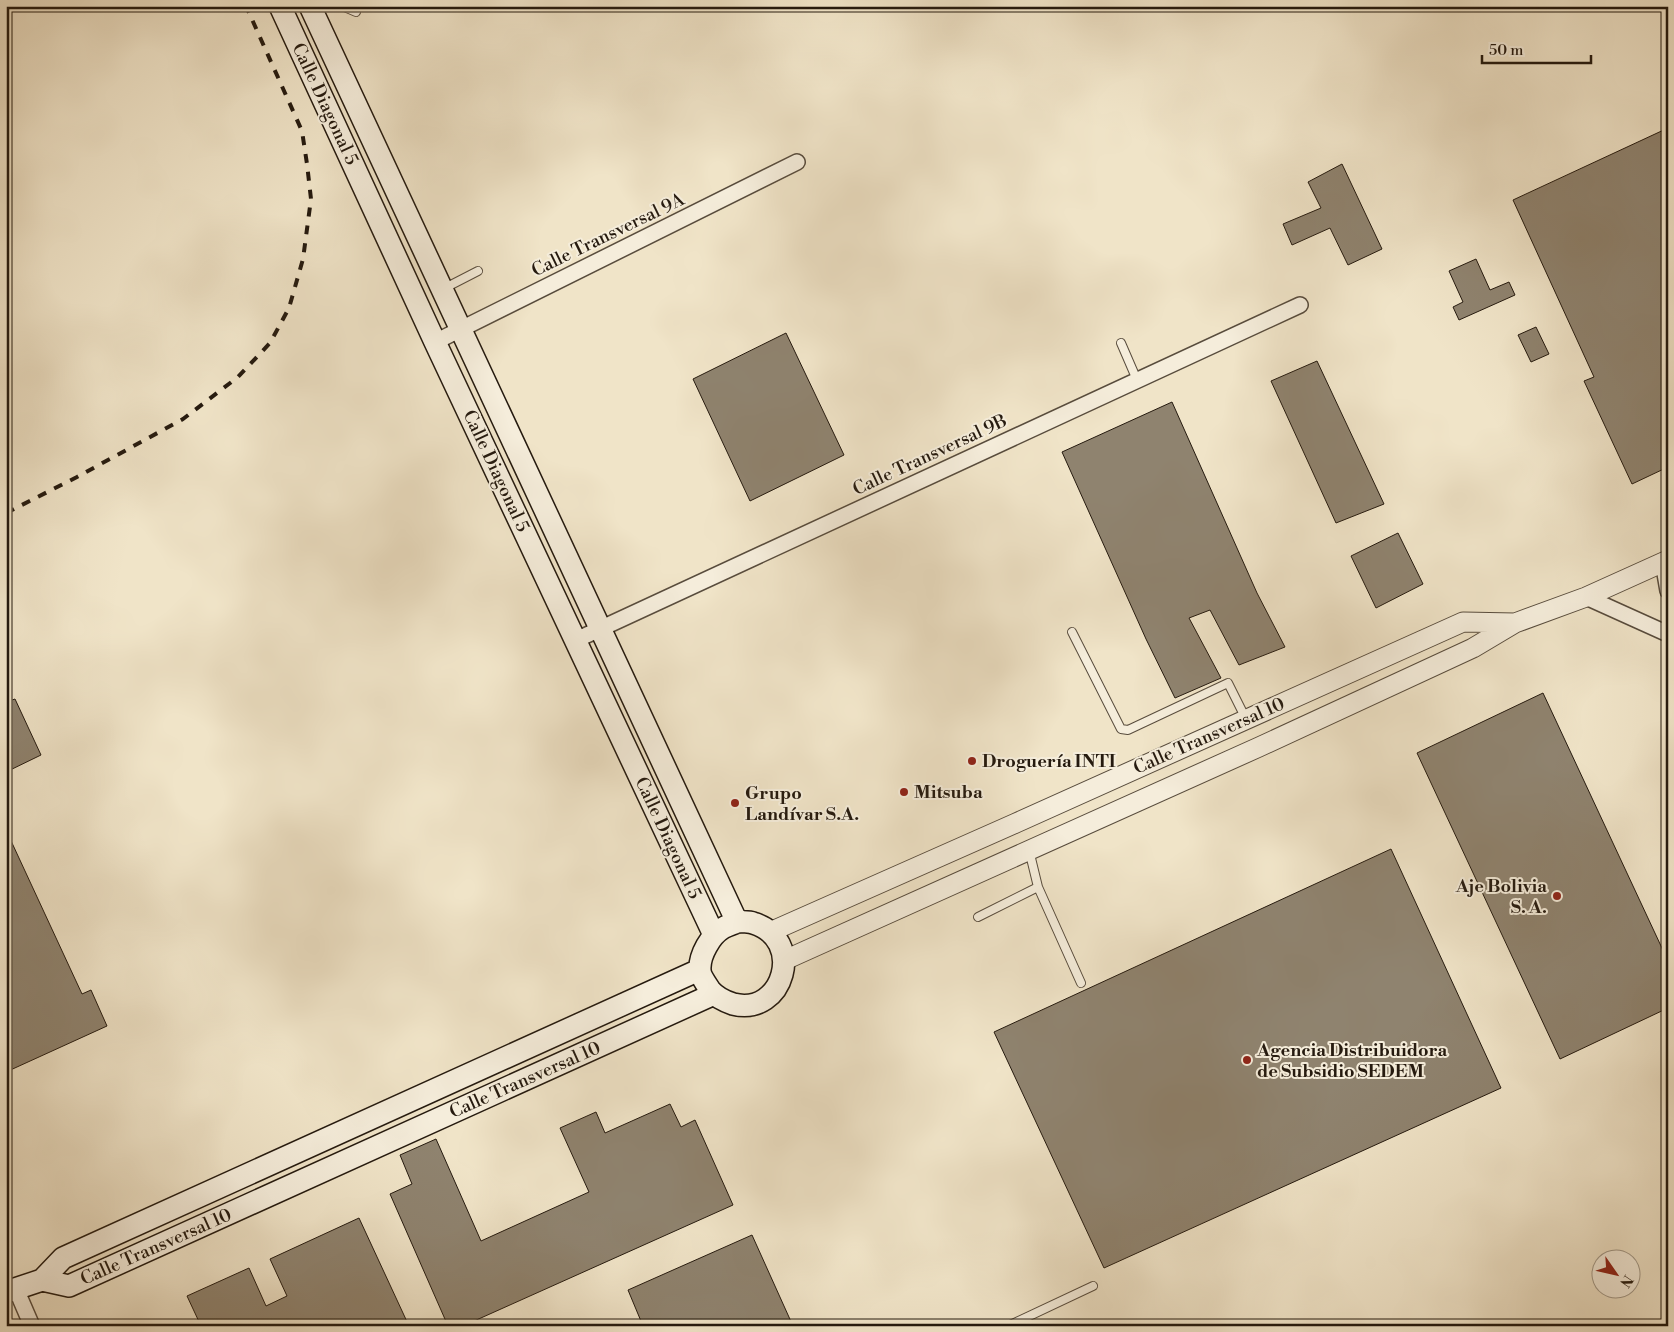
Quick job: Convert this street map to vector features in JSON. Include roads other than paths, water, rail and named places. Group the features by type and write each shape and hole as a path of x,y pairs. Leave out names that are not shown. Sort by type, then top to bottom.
{"main road":[{"name":"Calle Diagonal 5","path":"310,6 737,922"},
{"name":"Calle Diagonal 5","path":"285,8 435,342 714,935"},
{"path":"737,922 752,922 770,932 779,942 784,960 783,974 777,987 767,998 754,1004 740,1005 726,1002 714,994 699,970 703,953 714,935 723,928 737,922"},
{"name":"Calle Transversal 10","path":"42,1280 63,1258 699,970"},
{"name":"Calle Transversal 10","path":"42,1280 69,1286 714,994"},
{"path":"354,1126 365,1152"},
{"path":"11,1290 42,1280"}],"street":[{"name":"Calle Transversal 9A","path":"435,342 797,162"},
{"name":"Calle Transversal 9B","path":"576,640 1300,305"},
{"path":"1666,561 1668,591"},
{"name":"Calle Transversal 10","path":"784,960 1259,747 1473,648 1515,623 1586,597 1666,561"},
{"path":"1586,597 1668,634"},
{"name":"Calle Transversal 10","path":"770,932 1463,622 1515,623"},
{"path":"1246,719 1259,747"},
{"path":"1016,823 1029,850"},
{"path":"11,1290 32,1326"}],"lane":[{"path":"342,6 356,12"},
{"path":"442,290 478,271"},
{"path":"1122,343 1137,380"},
{"path":"1072,632 1121,729 1128,730 1228,683 1246,719"},
{"path":"1029,850 1038,887 1081,983"},
{"path":"978,917 1038,887"},
{"path":"1008,1326 1093,1286"}],"railway":[{"path":"6,513 77,477 183,419 238,377 270,343 289,308 303,259 311,199 307,164 302,131 246,6"}],"place":[{"name":"Droguería INTI","path":"972,761"},
{"name":"Mitsuba","path":"904,792"},
{"name":"Grupo Landívar S.A.","path":"735,803"},
{"name":"Aje Bolivia S. A.","path":"1557,896"},
{"name":"Agencia Distribuidora de Subsidio SEDEM","path":"1247,1060"}]}
